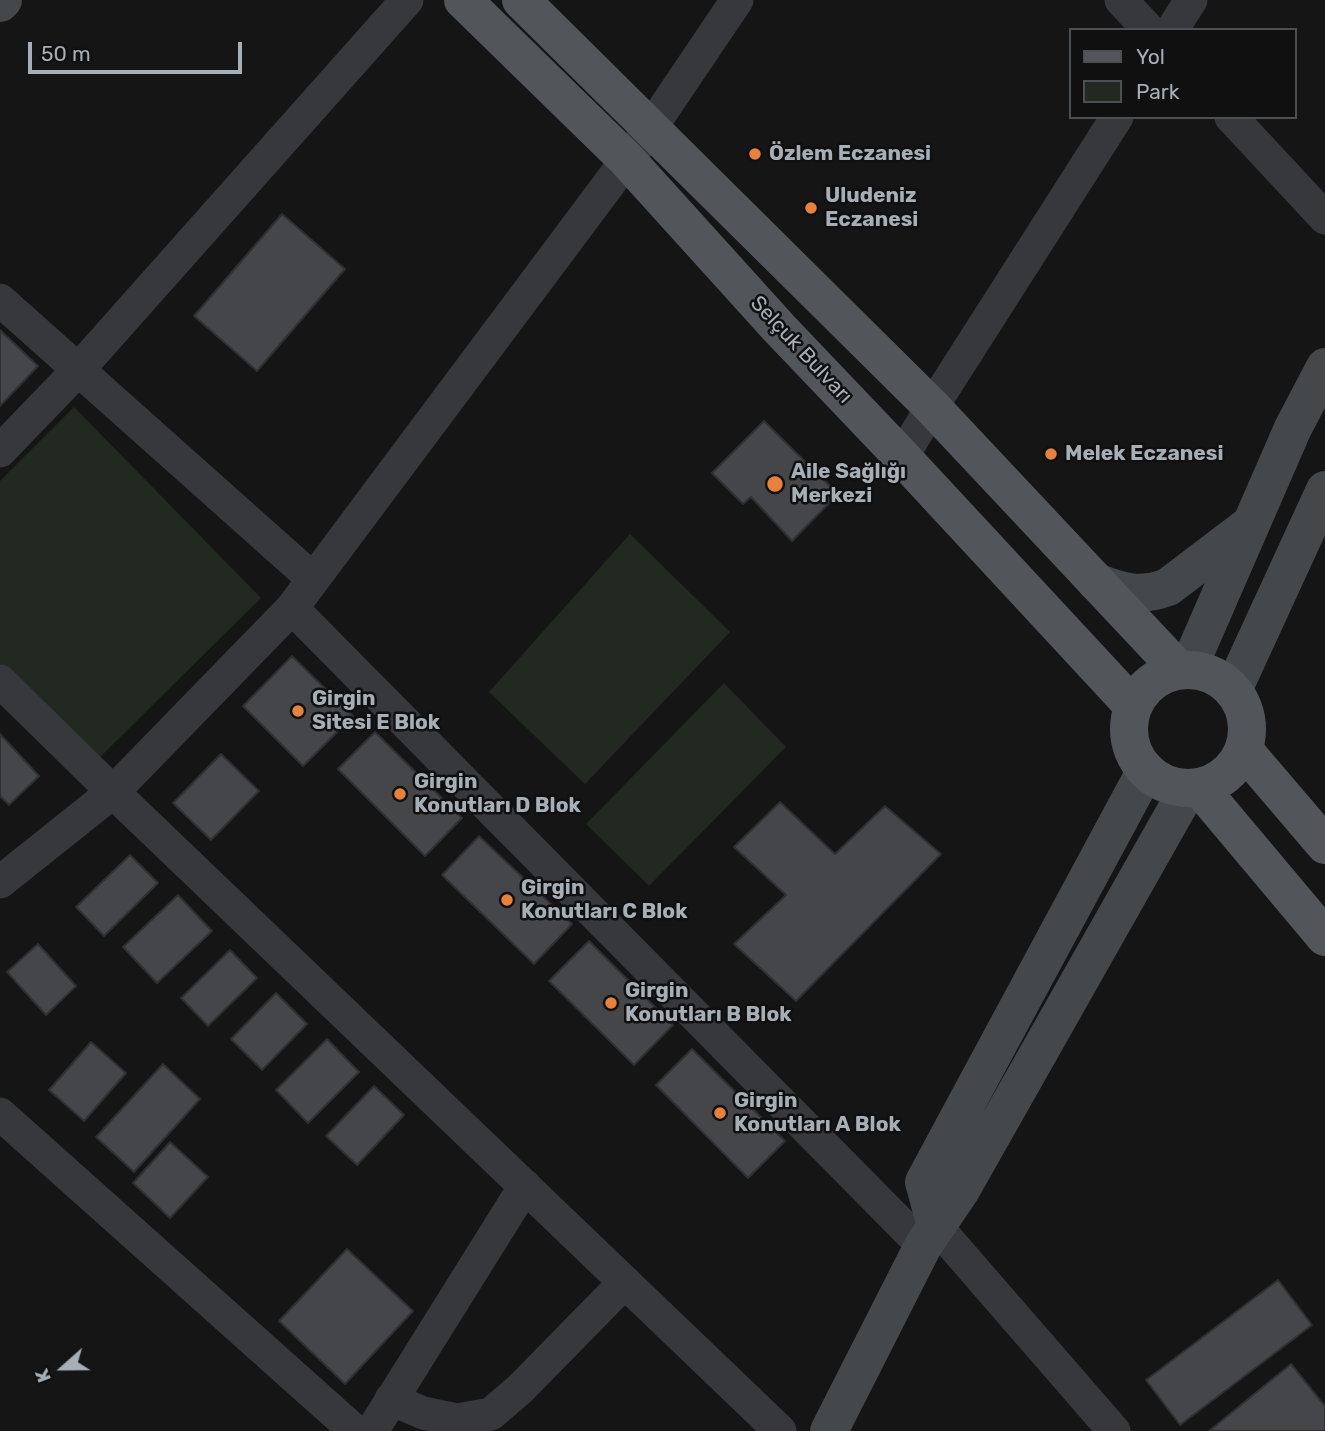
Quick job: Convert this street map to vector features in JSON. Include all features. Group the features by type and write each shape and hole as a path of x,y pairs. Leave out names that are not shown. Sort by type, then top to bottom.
{"main road":[{"name":"Selçuk Bulvarı","path":"463,0 627,159 779,328 1133,706"},
{"path":"521,0 932,407 1096,582 1183,670"},
{"path":"1183,670 1293,428 1325,367"},
{"path":"1233,690 1325,490"},
{"path":"1096,582 1123,592 1156,592 1168,587 1252,522"},
{"path":"1194,669 1212,674 1229,685 1241,701 1248,721 1247,741 1239,760 1226,776 1208,786 1194,788 1168,785 1151,776 1138,761 1130,744 1129,725 1133,706 1142,690 1157,678 1174,670 1183,670 1194,669"},
{"path":"1244,750 1325,845"},
{"path":"930,1236 924,1182 1146,770"},
{"path":"829,1431 930,1236 961,1189 1194,788"},
{"path":"1194,788 1325,937"}],"street":[{"path":"0,451 78,370 407,0"},
{"path":"0,882 113,792 292,608 650,129 737,0"},
{"path":"1121,0 1147,28"},
{"path":"1173,28 1191,0"},
{"path":"902,457 1116,119"},
{"path":"1233,119 1325,218"},
{"path":"0,300 313,579"},
{"path":"292,608 930,1236 1114,1431"},
{"path":"0,681 780,1431"},
{"path":"0,1114 355,1431"},
{"path":"372,1431 525,1186"},
{"path":"391,1399 423,1413 457,1420 491,1414 520,1389 625,1282"}],"green space":[{"path":"74,407 261,598 96,761 0,664 0,481"},
{"path":"630,534 730,632 585,784 489,692"},
{"path":"724,683 786,747 649,886 586,824"}],"building":[{"path":"282,214 345,269 257,371 194,316"},
{"path":"0,330 38,366 0,406"},
{"name":"Aile Sağlığı Merkezi","path":"764,421 838,494 792,541 751,497 743,504 712,473"},
{"name":"Girgin Sitesi E Blok","path":"292,656 353,716 303,766 243,706"},
{"name":"Girgin Konutları D Blok","path":"375,732 462,818 425,856 338,769"},
{"path":"0,734 39,776 9,805 0,796"},
{"path":"221,754 259,791 211,840 173,803"},
{"path":"780,802 835,854 885,806 941,854 796,1001 734,944 786,895 734,847"},
{"name":"Girgin Konutları C Blok","path":"479,836 572,924 534,964 442,875"},
{"path":"130,855 158,883 104,936 76,907"},
{"path":"178,895 212,931 157,983 123,947"},
{"name":"Girgin Konutları B Blok","path":"589,941 673,1025 634,1065 549,981"},
{"path":"38,944 76,986 46,1015 7,972"},
{"path":"230,950 257,978 208,1026 181,998"},
{"path":"276,993 307,1024 262,1070 231,1039"},
{"path":"327,1039 359,1072 308,1123 276,1090"},
{"path":"91,1042 126,1073 84,1121 49,1090"},
{"name":"Girgin Konutları A Blok","path":"692,1049 785,1141 748,1178 656,1085"},
{"path":"163,1064 200,1099 134,1172 96,1137"},
{"path":"374,1086 404,1115 357,1165 326,1136"},
{"path":"170,1142 208,1177 170,1218 133,1183"},
{"path":"347,1249 413,1311 345,1384 279,1321"},
{"path":"1278,1280 1312,1325 1180,1425 1146,1380"},
{"path":"1291,1364 1325,1406 1325,1431 1209,1431"}],"place":[{"name":"Özlem Eczanesi","path":"755,154"},
{"name":"Uludeniz Eczanesi","path":"811,208"},
{"name":"Melek Eczanesi","path":"1051,454"},
{"name":"Aile Sağlığı Merkezi","path":"775,484"},
{"name":"Girgin Sitesi E Blok","path":"298,711"},
{"name":"Girgin Konutları D Blok","path":"400,794"},
{"name":"Girgin Konutları C Blok","path":"507,900"},
{"name":"Girgin Konutları B Blok","path":"611,1003"},
{"name":"Girgin Konutları A Blok","path":"720,1113"}]}
